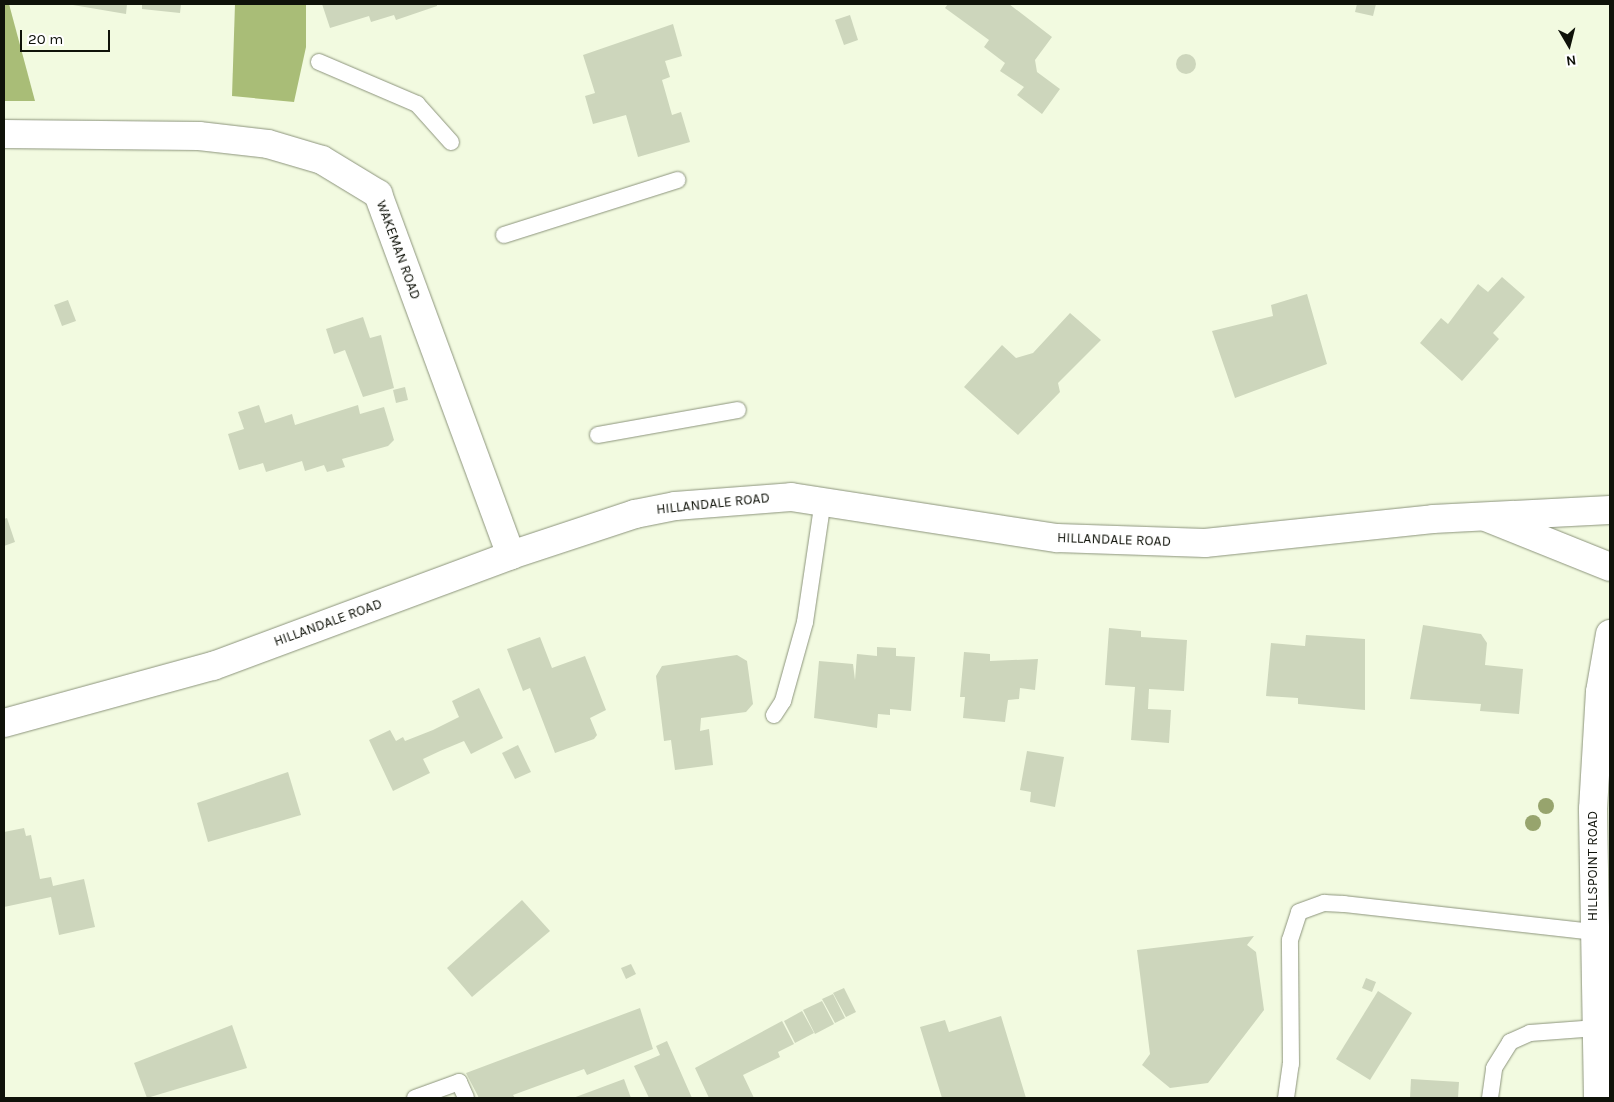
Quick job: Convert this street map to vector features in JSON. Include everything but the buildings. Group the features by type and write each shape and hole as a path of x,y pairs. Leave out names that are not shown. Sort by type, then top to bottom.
{"street":[{"name":"WAKEMAN ROAD","path":"4,134 199,136 268,144 322,160 378,194 511,555"},
{"name":"HILLANDALE ROAD","path":"4,723 212,666 511,555 635,514 675,506 756,496 823,500 1057,538 1205,543 1482,516 1610,510"},
{"name":"HILLANDALE ROAD","path":"1482,516 1610,567"},
{"name":"HILLSPOINT ROAD","path":"1598,1098 1598,1028 1593,932 1610,634"}],"lane":[{"path":"319,62 417,104 451,142"},
{"path":"504,235 677,180"},
{"path":"598,435 738,410"},
{"path":"774,715 782,701 805,622 823,500"},
{"path":"1286,1098 1291,1064 1290,940 1299,912 1324,903 1344,904 1593,932"},
{"path":"1490,1098 1494,1068 1510,1042 1530,1033 1598,1028"},
{"path":"414,1098 459,1082 466,1098"}],"green space":[{"path":"4,4 9,4 35,101 4,101"},
{"path":"235,4 306,4 306,47 294,102 232,96"}]}
